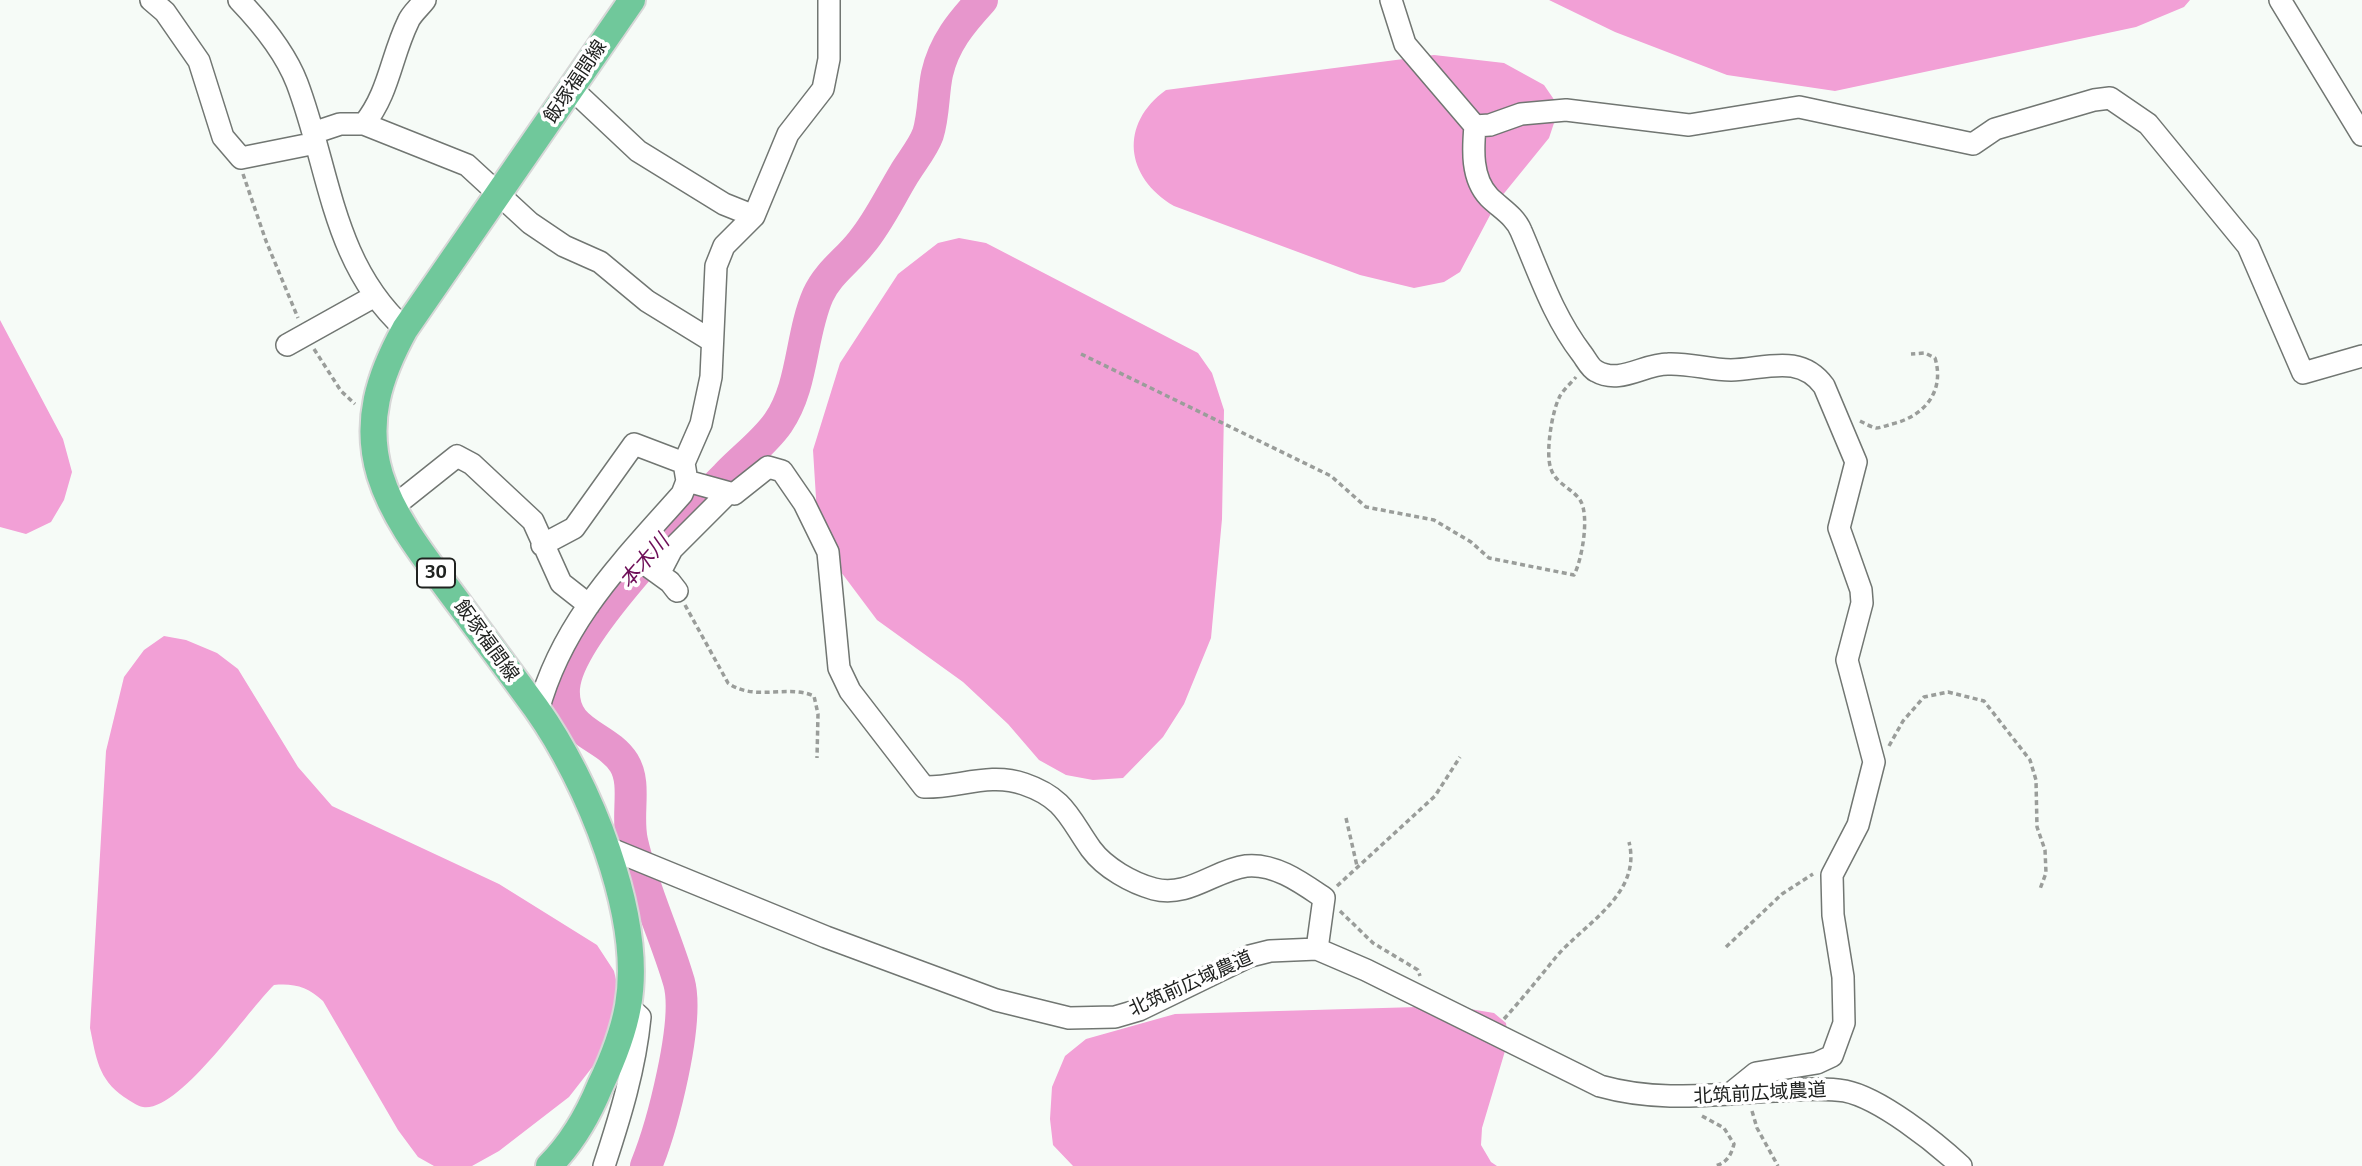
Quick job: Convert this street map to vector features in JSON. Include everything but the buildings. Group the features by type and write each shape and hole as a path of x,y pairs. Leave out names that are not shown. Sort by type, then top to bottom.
{"main road":[{"name":"飯塚福間線","path":"549,1166 589,1111 608,1070 628,1006 629,946 606,847 577,777 538,711 419,550 393,507 380,477 374,450 372,420 382,376 405,329 632,0"}],"street":[{"path":"151,0 165,12 199,61 223,137 241,158 314,138 340,124 364,124 467,165 530,223 564,246 600,262 647,301 712,341"},
{"path":"239,0 278,48 296,81 339,228 373,297 405,329"},
{"path":"364,124 377,108 388,86 408,20 425,0"},
{"path":"538,711 558,651 630,552 682,494 711,377 716,266 724,246 754,216 788,134 823,89 828,59 829,0"},
{"path":"1391,0 1405,44 1475,126 1473,150 1476,173 1486,195 1518,224 1549,303 1565,332 1594,370 1615,376 1667,364 1732,370 1772,363 1793,365 1818,377 1824,386 1856,462 1839,528 1861,590 1862,603 1847,660 1874,762 1858,825 1832,874 1833,915 1843,977 1844,1023 1832,1056 1817,1063 1756,1073 1738,1093"},
{"path":"2280,0 2362,135"},
{"path":"571,88 638,151 724,204 754,216"},
{"path":"1475,126 1490,125 1521,114 1566,110 1689,125 1799,107 1973,144 1995,129 2094,100 2110,98 2148,124 2248,246 2304,373 2362,356"},
{"path":"296,340 373,297"},
{"path":"542,545 574,528 634,444 727,494 734,494 768,467 782,471 804,503 828,552 839,668 850,691 924,787 1002,779 1023,783 1049,795 1064,808 1084,833 1092,850 1116,872 1156,890 1175,890 1199,885 1246,866 1279,872 1324,898 1317,949"},
{"path":"393,507 457,456 472,464 533,521 561,583 589,605"},
{"path":"659,574 672,549 727,494"},
{"path":"630,552 677,592"},
{"name":"北筑前広域農道","path":"606,847 996,1000 1069,1018 1104,1018 1139,1010 1250,956 1270,951 1317,949 1366,970 1600,1086 1635,1096 1683,1097 1808,1089 1846,1091 1865,1099 1933,1140 1961,1166"},
{"path":"604,1166 627,1094 637,1046 640,1017 628,1006"}],"path":[{"path":"241,158 244,178 296,340 341,391 372,420"},
{"path":"1081,354 1331,476 1366,507 1434,520 1471,542 1489,558 1574,575 1581,562 1584,512 1581,501 1563,486 1550,468 1550,432 1559,398 1575,378 1594,370"},
{"path":"1855,419 1876,428 1901,422 1926,407 1938,389 1940,372 1935,358 1925,354 1910,354"},
{"path":"677,592 729,683 740,691 778,694 804,691 814,696 818,714 817,758"},
{"path":"1874,762 1886,751 1903,721 1924,697 1948,692 1984,701 2030,760 2036,780 2037,827 2045,850 2046,873 2040,889"},
{"path":"1421,998 1422,983 1418,970 1373,943 1324,898 1435,796 1460,757"},
{"path":"1346,818 1357,866"},
{"path":"1491,1034 1579,932 1609,908 1618,895 1633,858 1629,842"},
{"path":"1726,947 1782,894 1813,874 1832,874"},
{"path":"1738,1093 1778,1166"},
{"path":"1694,1116 1703,1116 1724,1128 1734,1144 1730,1156 1722,1164 1715,1166"}],"shaded area":[{"path":"1549,0 2190,0 2184,7 2136,27 1835,91 1727,75 1615,32"},
{"path":"1434,55 1504,63 1544,85 1555,101 1554,123 1549,138 1497,202 1460,272 1444,282 1414,288 1360,275 1174,206 1145,180 1138,166 1134,150 1135,134 1141,118 1166,90"},
{"path":"959,238 986,243 1198,353 1212,373 1224,410 1222,519 1211,638 1184,704 1163,737 1123,778 1093,780 1066,775 1039,760 1008,724 963,682 877,620 832,560 817,514 813,450 840,363 898,274 938,243"},
{"path":"0,320 63,439 72,472 64,500 51,522 26,534 0,527"},
{"path":"164,636 186,640 217,653 238,669 298,767 332,806 499,884 597,945 614,971 624,1015 615,1038 569,1097 499,1151 472,1166 434,1166 418,1157 398,1130 323,1001 312,992 294,985 274,985 193,1078 158,1105 143,1107 136,1104 115,1090 103,1075 90,1028 106,751 124,677 144,650"},
{"path":"1452,1006 1494,1013 1506,1023 1508,1041 1482,1128 1481,1145 1491,1162 1497,1166 1073,1166 1053,1145 1050,1119 1052,1087 1065,1056 1086,1039 1175,1014"}],"waterway":[{"name":"本木川","path":"646,1166 666,1101 678,1048 681,1022 679,982 632,841 628,771 616,753 586,732 570,715 565,703 564,688 570,665 606,608 632,577 684,519 778,423 793,393 818,295 827,280 873,227 923,144 930,127 937,74 944,53 960,25 982,0"}]}
